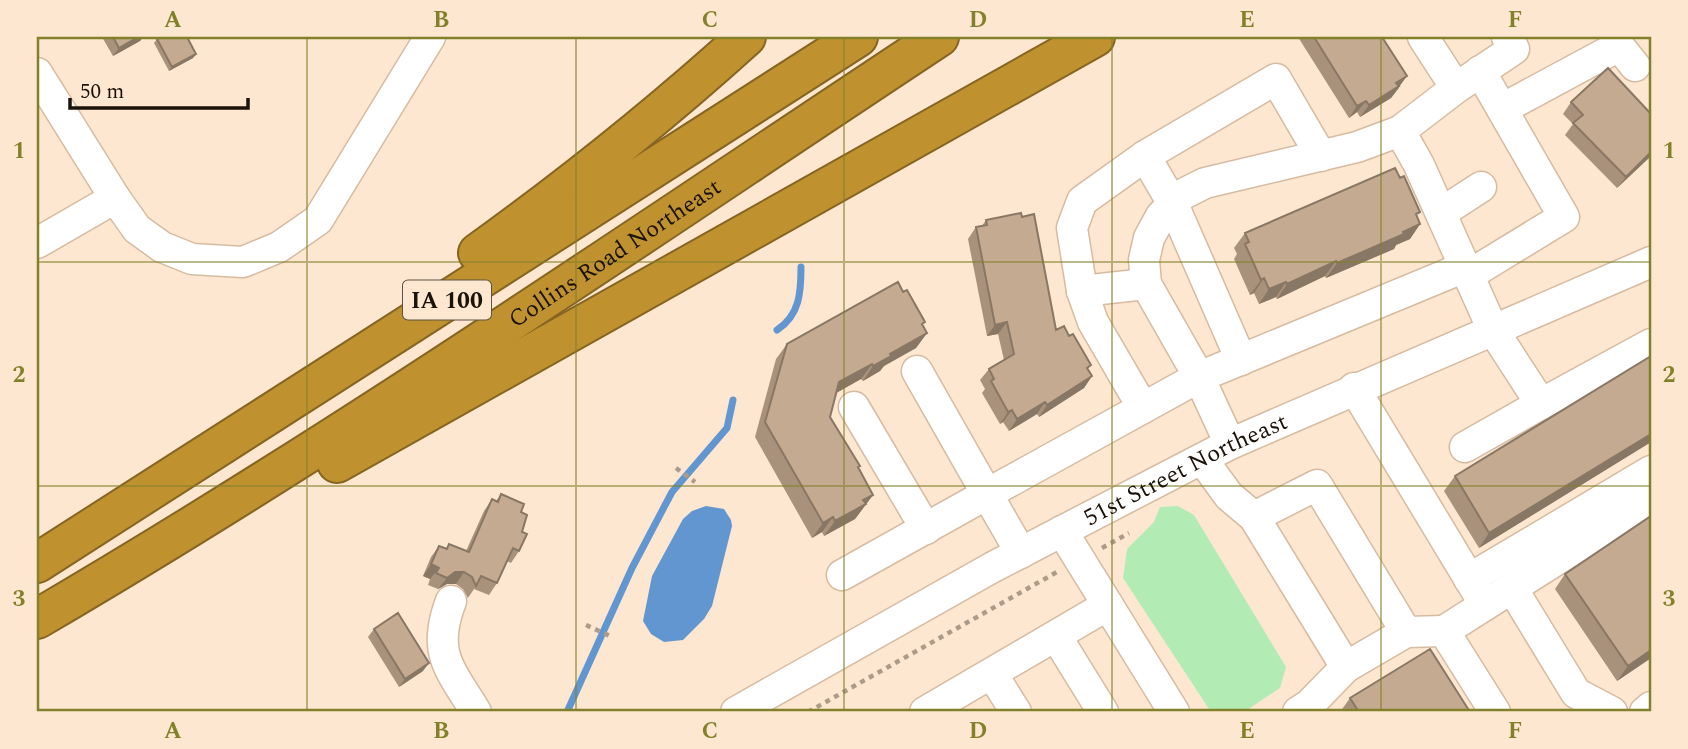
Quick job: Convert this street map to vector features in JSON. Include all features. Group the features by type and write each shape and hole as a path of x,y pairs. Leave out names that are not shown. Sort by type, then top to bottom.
{"highway":[{"path":"37,562 309,375 510,230 665,106 746,37"},
{"name":"Collins Road Northeast","path":"37,562 858,37"},
{"name":"Collins Road Northeast","path":"37,619 164,544 331,439 939,37"},
{"path":"164,544 283,494 1095,37"}],"street":[{"path":"37,73 137,229 162,247 192,259 243,262 279,247 318,220 430,37"},
{"path":"1423,37 1455,88"},
{"path":"1230,444 1199,377 1146,284 1144,260 1149,238 1161,216 1181,195 1205,183 1357,147 1400,131 1455,88 1514,49 1507,37"},
{"path":"1502,109 1619,46 1635,66"},
{"path":"842,575 1199,377 1467,271 1564,217 1480,71"},
{"path":"1143,408 1093,322 1082,291 1072,228 1082,201 1145,156 1276,79 1321,156"},
{"path":"1400,131 1419,165 1493,330 1541,404"},
{"path":"1145,156 1173,204 1241,360"},
{"path":"1441,214 1481,187"},
{"path":"37,243 116,198"},
{"name":"51st Street Northeast","path":"736,712 1021,553 1230,444 1651,261"},
{"path":"1082,291 1146,284"},
{"path":"1465,447 1651,344"},
{"path":"917,371 1021,553"},
{"path":"1354,388 1485,605"},
{"path":"854,407 926,529"},
{"path":"1202,458 1229,496 1254,517 1346,667"},
{"path":"1469,579 1651,471"},
{"path":"1254,517 1317,485 1406,632"},
{"path":"1307,710 1346,667 1406,632 1444,631 1651,500"},
{"path":"1062,531 1174,712"},
{"path":"1512,588 1576,692 1612,712"},
{"path":"451,601 441,636 442,652 476,712"},
{"path":"933,710 1108,605"},
{"path":"1444,631 1495,712"},
{"path":"1056,636 1103,712"},
{"path":"992,674 1016,712"},
{"path":"1645,712 1651,707"}],"path":[{"path":"676,468 695,482"},
{"path":"808,712 1129,533"},
{"path":"586,625 610,636"}],"green space":[{"path":"1178,506 1194,515 1286,667 1280,688 1244,712 1211,712 1123,578 1127,549 1154,522 1160,507"}],"water":[{"path":"706,506 724,509 732,526 712,606 704,619 683,640 664,642 651,634 643,621 652,576 683,519 692,511"}],"building":[{"path":"113,37 138,37 119,48"},
{"path":"187,37 196,54 172,67 157,39"},
{"path":"1314,37 1382,37 1407,76 1396,83 1399,86 1369,105 1366,101 1357,106"},
{"path":"1608,68 1651,114 1651,152 1626,177 1573,123 1583,115 1571,102"},
{"path":"1395,168 1400,178 1404,176 1420,212 1416,214 1420,224 1403,232 1404,234 1337,263 1336,261 1287,284 1286,282 1269,289 1264,278 1261,280 1245,244 1249,242 1245,233"},
{"path":"1021,213 1022,217 1034,214 1056,330 1064,326 1069,336 1073,334 1091,365 1087,368 1092,376 1047,405 1045,402 1017,419 1012,410 1008,412 991,381 994,379 989,369 1014,354 1007,322 995,325 976,227 987,225 986,220"},
{"path":"898,282 903,292 907,290 925,322 922,324 927,333 890,354 891,356 839,382 830,417 860,466 858,467 873,495 863,500 866,504 835,521 833,517 823,523 765,422 787,344"},
{"path":"1651,356 1651,434 1489,533 1455,476"},
{"path":"501,494 524,504 521,512 527,515 522,532 527,534 519,551 513,548 497,583 481,576 476,586 472,577 464,572 455,572 447,578 436,573 439,568 431,564 439,546 447,549 449,544 469,552 492,499 498,502"},
{"path":"1651,516 1651,650 1628,666 1565,574"},
{"path":"398,613 429,663 405,679 374,629"},
{"path":"1430,649 1470,712 1359,712 1350,698"}],"waterway":[{"path":"777,330 795,310 801,267"},
{"path":"567,712 632,568 672,492 727,428 733,400"}]}
